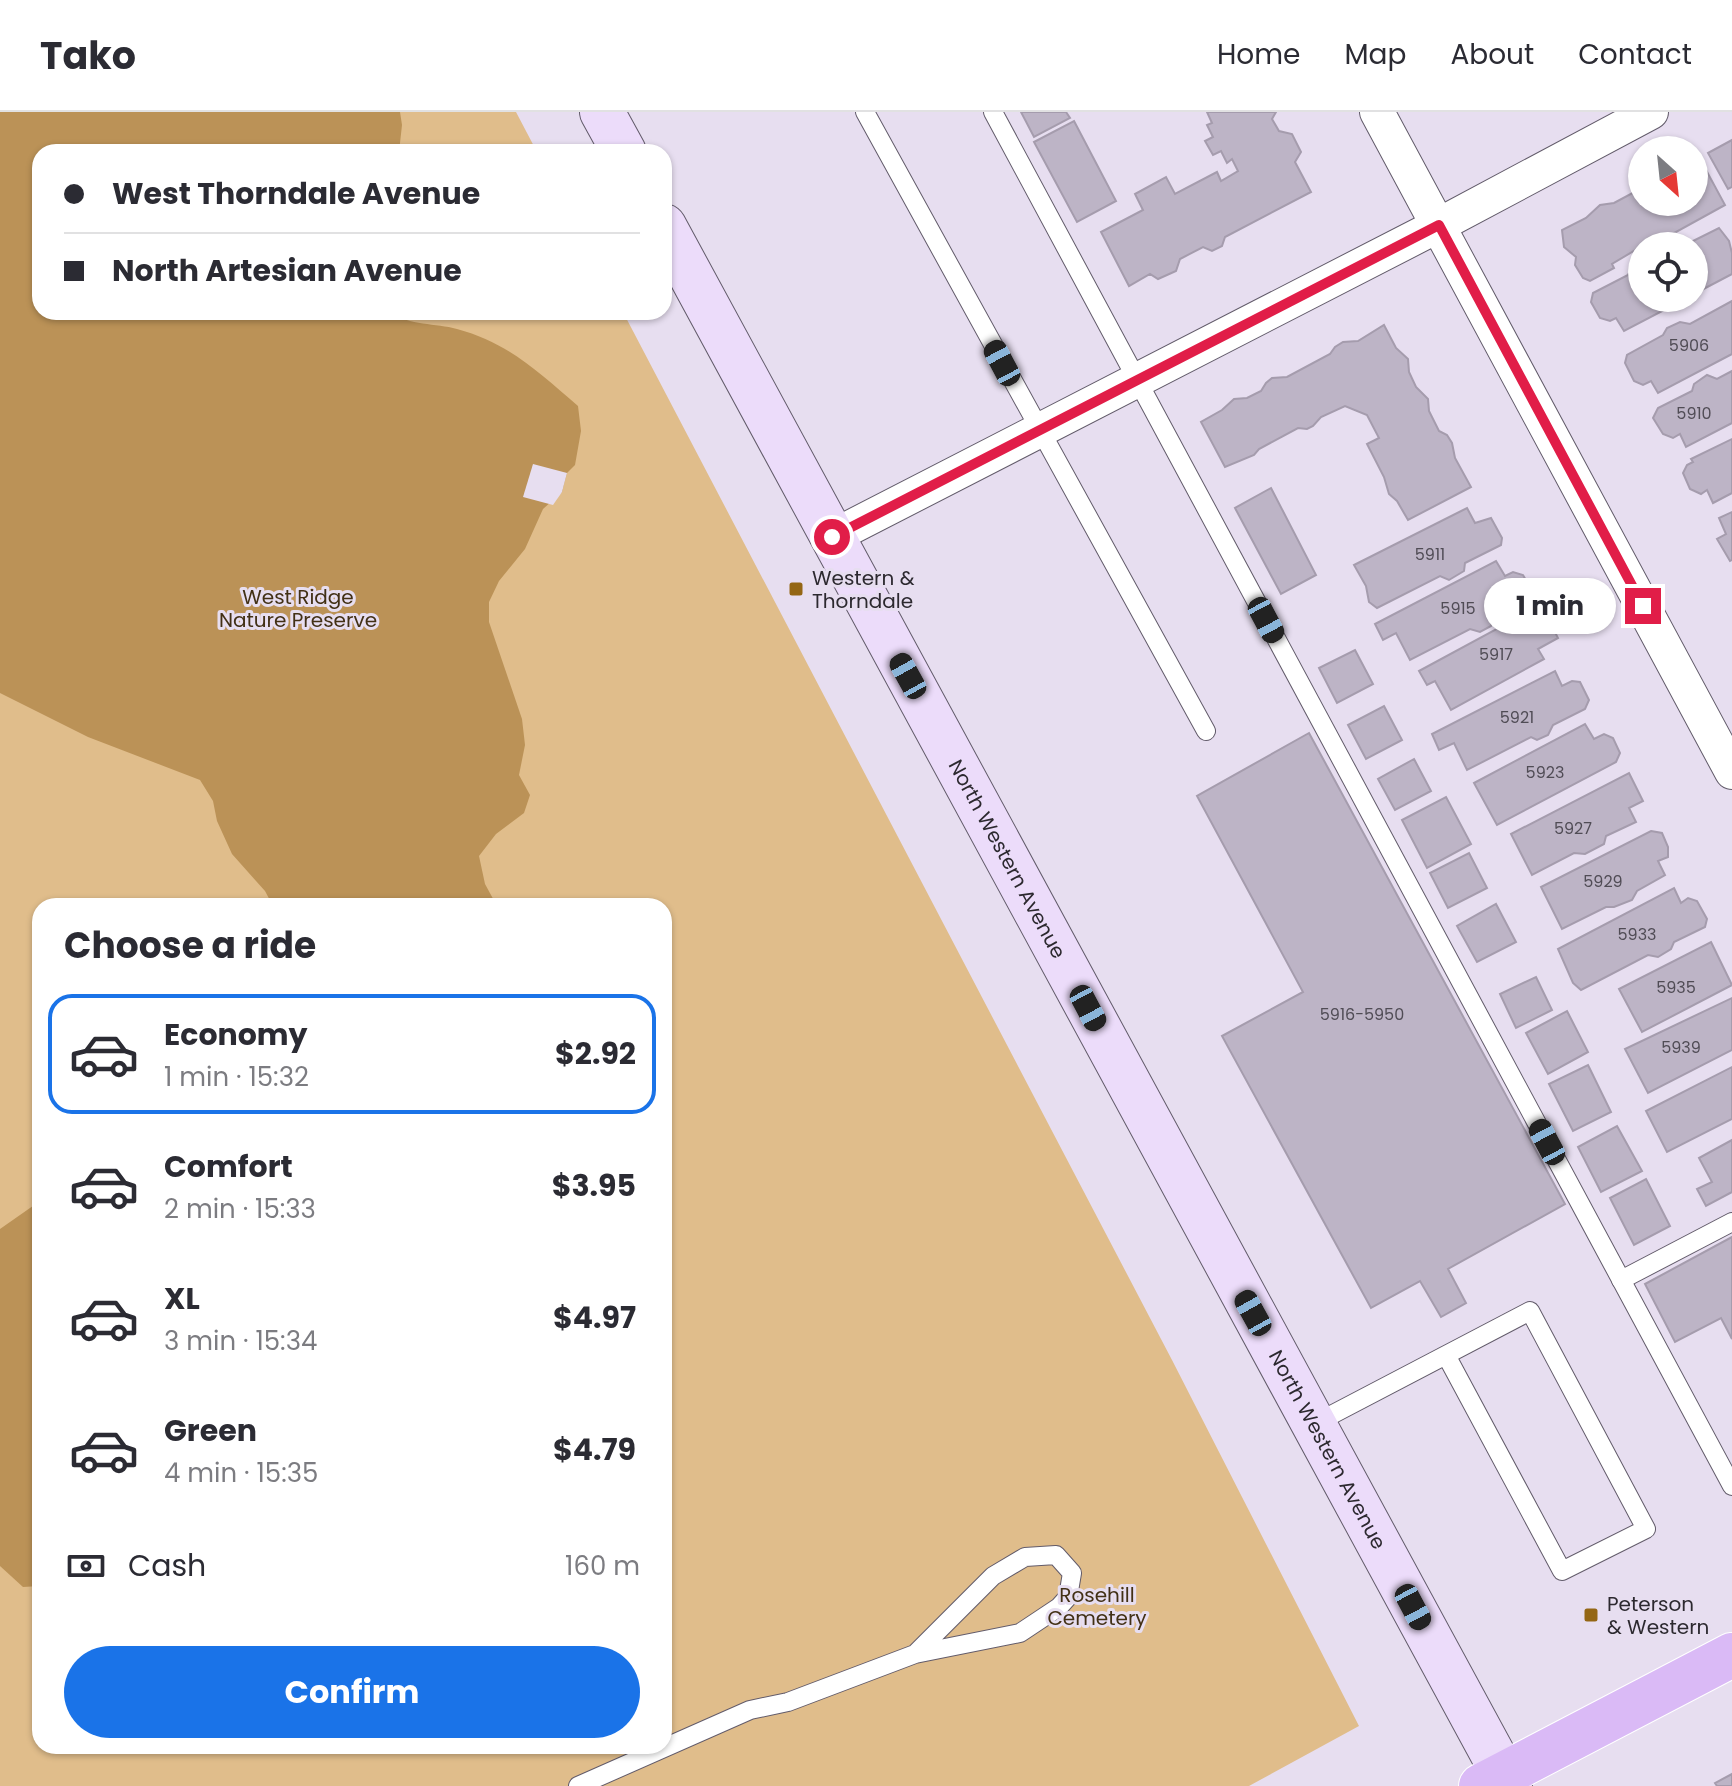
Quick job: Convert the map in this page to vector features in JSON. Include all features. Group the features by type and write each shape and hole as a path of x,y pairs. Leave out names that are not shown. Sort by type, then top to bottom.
{"main road":[{"path":"602,112 620,144"},
{"name":"North Western Avenue","path":"672,241 1313,1424 1498,1782"},
{"path":"1498,1782 1732,1655"}],"street":[{"path":"1377,112 1732,772"},
{"path":"832,537 1439,225 1651,112"}],"lane":[{"path":"865,112 1206,731"},
{"path":"993,112 1732,1486"},
{"path":"1621,1280 1732,1222"},
{"path":"1313,1424 1530,1311 1646,1529 1562,1571 1446,1355"},
{"path":"672,1744 750,1710 788,1702 915,1654 1020,1633 1059,1607 1068,1597 1072,1573 1056,1555 1025,1557 993,1576 915,1654"},
{"path":"578,1786 650,1754"}],"green space":[{"name":"West Ridge Nature Preserve","path":"0,112 516,112 533,144 32,144 32,320 627,320 1172,1360 1359,1726 1249,1786 0,1786"}],"shaded area":[{"path":"0,112 400,112 400,144 32,144 32,320 406,320 457,329 492,342 522,360 578,406 581,431 575,465 567,473 562,492 543,509 525,549 499,581 489,602 489,622 522,719 525,745 519,775 530,795 524,813 496,834 479,856 485,884 493,898 269,898 232,854 217,821 213,801 200,780 88,737 0,693"},
{"path":"32,1207 32,1586 23,1587 0,1566 0,1229"}],"pier":[{"path":"533,464 567,473 562,492 553,505 523,497"}],"building":[{"path":"1021,112 1066,112 1070,118 1034,137"},
{"path":"1207,112 1276,112 1272,119 1279,131 1292,134 1301,152 1295,162 1311,192 1225,237 1222,246 1212,251 1203,247 1180,259 1176,271 1158,279 1150,274 1129,286 1101,232 1143,210 1135,194 1166,177 1175,194 1217,172 1221,181 1238,171 1232,159 1227,163 1221,151 1213,155 1205,141 1213,137 1207,125 1212,123"},
{"path":"1074,121 1116,201 1077,222 1034,142"},
{"path":"1732,140 1732,187 1728,189 1708,153"},
{"path":"1708,174 1725,205 1708,214"},
{"path":"1628,196 1628,216 1705,216 1676,232 1628,232 1628,254 1612,264 1614,268 1590,281 1583,278 1575,265 1576,257 1564,247 1562,230 1586,218 1600,205 1614,203"},
{"path":"1719,228 1729,241 1732,274 1708,287 1708,234"},
{"path":"1628,275 1628,312 1660,312 1624,331 1616,318 1610,321 1600,318 1591,302 1593,293"},
{"path":"1732,301 1732,354 1658,393 1651,381 1643,385 1634,381 1625,363 1627,355 1663,335 1667,328 1680,322 1690,324"},
{"path":"1384,325 1396,348 1408,359 1409,372 1416,387 1428,399 1429,411 1439,431 1447,435 1452,443 1455,458 1471,487 1408,520 1389,494 1367,444 1379,438 1367,415 1345,406 1321,417 1313,426 1298,428 1259,449 1254,455 1225,467 1201,422 1234,399 1247,398 1261,391 1272,378 1287,377 1330,354 1343,342 1358,341"},
{"path":"1732,371 1732,423 1686,447 1680,434 1673,438 1663,434 1653,418 1658,408 1692,391 1694,384 1707,375 1717,379"},
{"path":"1732,439 1732,493 1713,503 1707,490 1701,494 1690,489 1683,473 1687,465 1693,462 1691,459"},
{"path":"1271,488 1316,575 1281,594 1235,508"},
{"path":"1467,508 1475,523 1491,518 1502,538 1501,545 1465,563 1464,571 1449,580 1440,576 1377,608 1369,602 1366,586 1354,565"},
{"path":"1732,512 1730,561 1717,539 1726,534 1719,518"},
{"path":"1496,561 1505,576 1513,572 1523,575 1531,589 1526,599 1493,617 1491,626 1480,632 1470,629 1410,660 1396,633 1383,640 1375,624"},
{"path":"1541,605 1558,638 1538,649 1544,659 1451,710 1435,681 1427,685 1419,671"},
{"path":"1355,650 1373,684 1337,703 1319,668"},
{"path":"1555,671 1562,686 1572,681 1580,682 1589,700 1585,709 1553,725 1548,735 1537,740 1531,737 1467,770 1454,743 1439,750 1432,734"},
{"path":"1384,706 1402,740 1366,759 1348,725"},
{"path":"1585,724 1594,739 1604,734 1613,738 1620,753 1616,762 1497,825 1474,783"},
{"path":"1309,733 1565,1204 1448,1269 1466,1303 1441,1317 1420,1281 1371,1308 1222,1036 1303,992 1197,796"},
{"path":"1414,759 1431,791 1395,810 1378,779"},
{"path":"1629,773 1643,801 1629,808 1636,822 1606,836 1604,844 1585,854 1574,853 1532,875 1511,834"},
{"path":"1446,797 1471,844 1427,868 1402,820"},
{"path":"1651,831 1662,833 1668,847 1668,857 1658,861 1665,875 1637,891 1632,900 1606,907 1562,929 1541,887"},
{"path":"1469,853 1487,888 1448,908 1430,873"},
{"path":"1674,888 1681,903 1688,898 1697,901 1707,919 1705,927 1674,942 1671,949 1658,957 1648,955 1581,990 1573,983 1558,949"},
{"path":"1496,904 1516,942 1477,962 1457,926"},
{"path":"1711,942 1732,985 1642,1032 1619,989"},
{"path":"1536,977 1552,1010 1516,1028 1500,994"},
{"path":"1732,998 1732,1050 1648,1093 1625,1049"},
{"path":"1567,1011 1588,1052 1548,1074 1526,1033"},
{"path":"1588,1065 1611,1112 1573,1131 1549,1084"},
{"path":"1732,1067 1732,1119 1667,1152 1646,1111"},
{"path":"1617,1126 1642,1171 1601,1192 1578,1147"},
{"path":"1732,1140 1732,1192 1706,1206 1697,1189 1712,1182 1699,1158"},
{"path":"1646,1179 1670,1226 1634,1245 1610,1198"},
{"path":"1732,1237 1732,1339 1721,1318 1675,1342 1645,1284"},
{"path":"1732,1774 1732,1786 1717,1786 1715,1783"}],"place":[{"name":"Western & Thorndale","path":"796,589"},
{"name":"Peterson & Western","path":"1591,1615"}],"route":[{"path":"832,537 1439,225 1643,606"}],"park label":[{"name":"Rosehill Cemetery","path":"1097,1606"}]}
